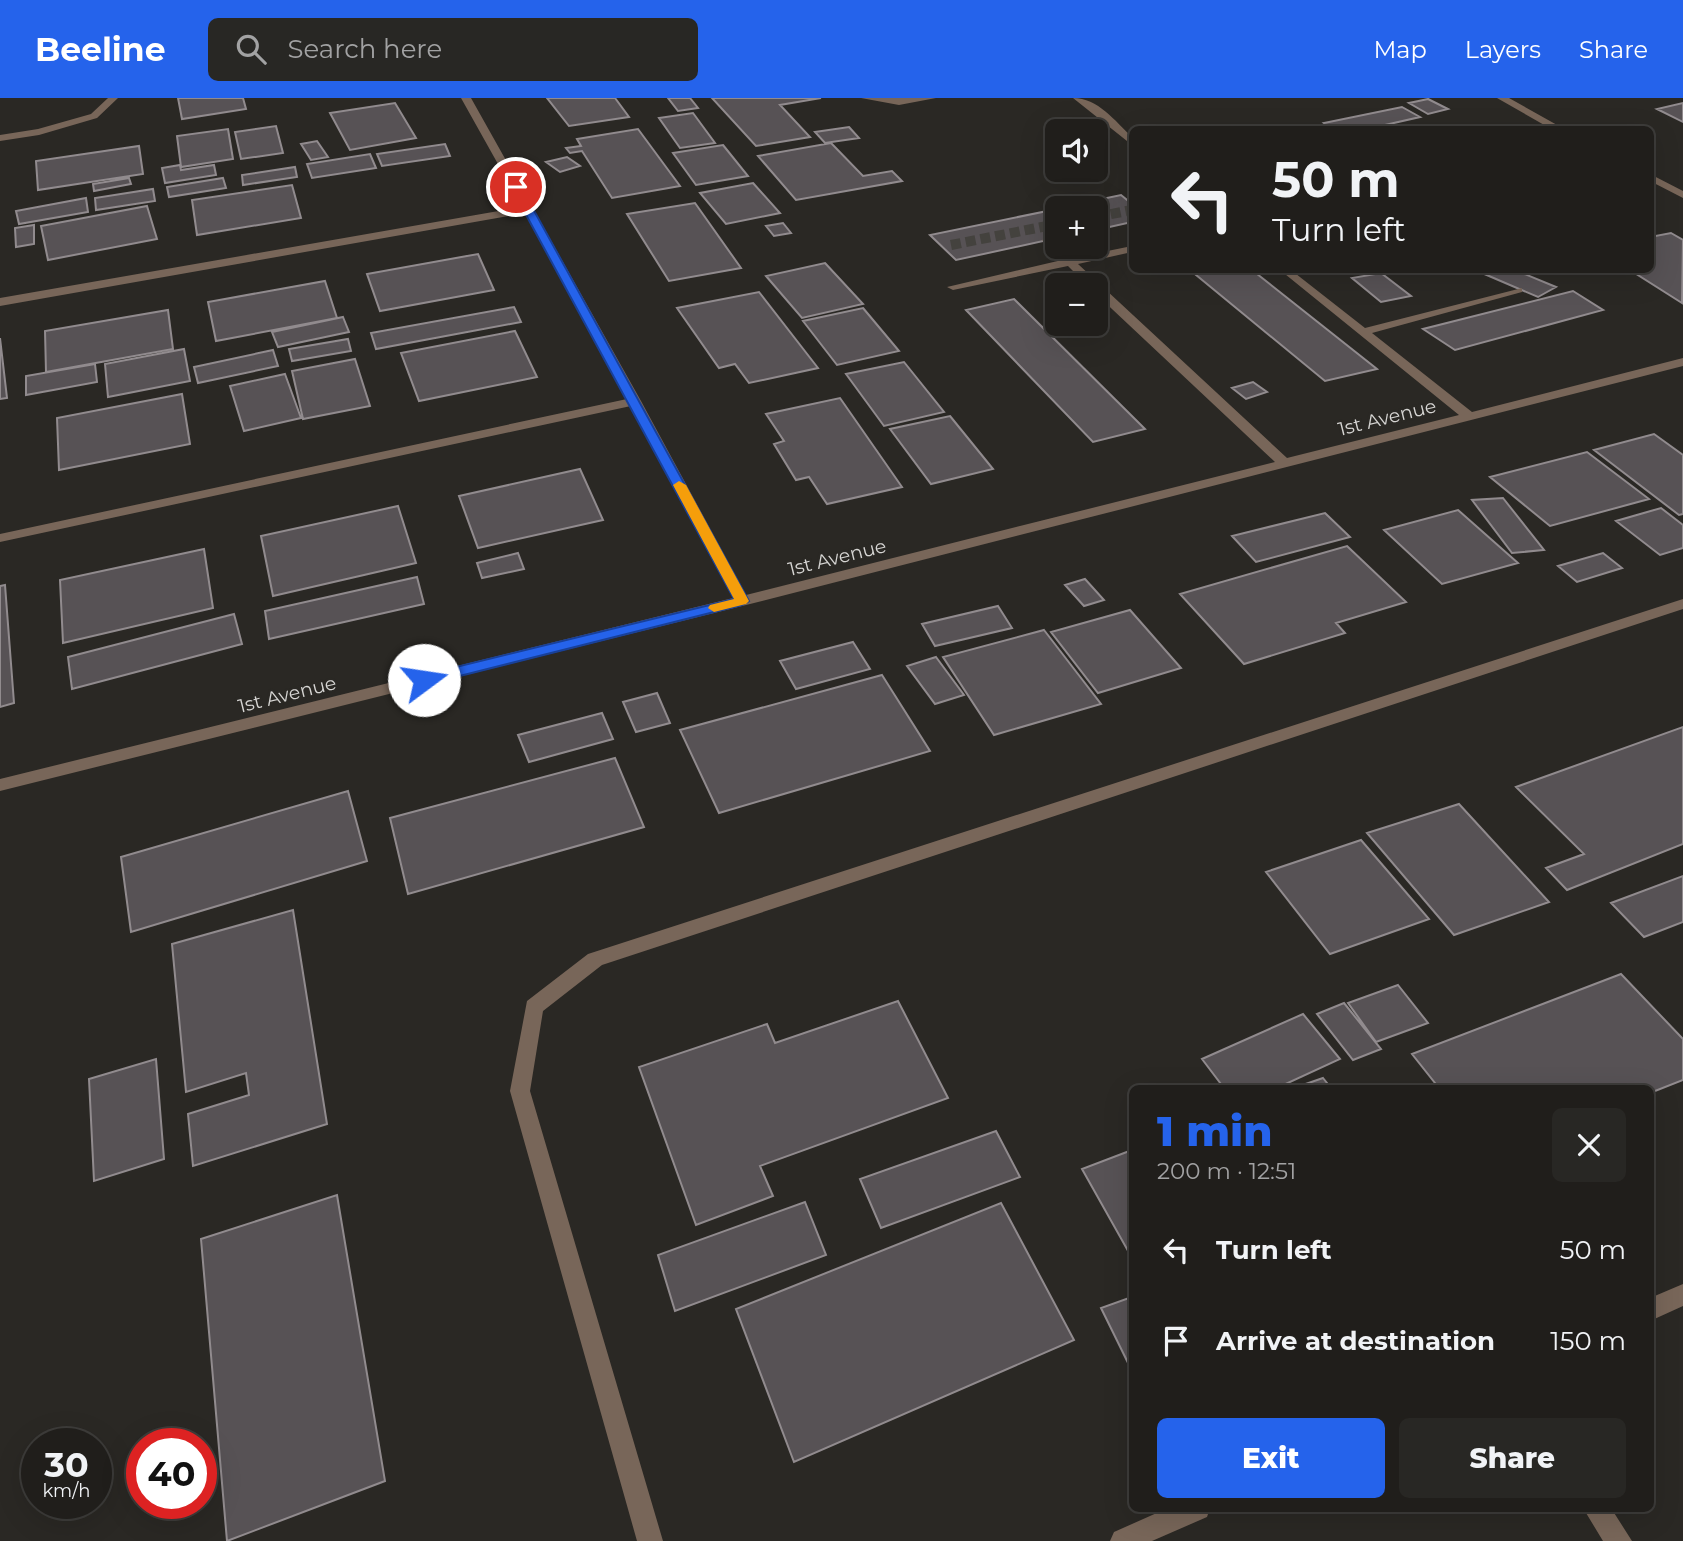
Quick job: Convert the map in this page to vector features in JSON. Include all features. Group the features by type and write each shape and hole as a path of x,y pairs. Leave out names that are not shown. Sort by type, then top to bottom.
{"street":[{"path":"0,138 39,132 94,116 113,98"},
{"path":"466,98 635,401 742,601"},
{"path":"866,98 899,102 930,98"},
{"path":"1078,98 1090,104 1129,139"},
{"path":"1502,98 1554,126"},
{"path":"1654,179 1683,194"},
{"path":"0,302 528,209"},
{"path":"953,287 1129,250"},
{"path":"1065,259 1080,273"},
{"path":"1289,273 1469,416"},
{"path":"1363,332 1518,290"},
{"path":"1108,299 1284,463"},
{"name":"1st Avenue","path":"0,785 742,601 1683,362"},
{"path":"0,538 635,401"},
{"path":"650,1541 520,1091 534,1007 595,959 1683,604"},
{"path":"1654,1308 1683,1295"},
{"path":"1123,1541 1189,1512"},
{"path":"1598,1512 1619,1541"}],"building":[{"path":"178,98 243,98 246,109 182,119"},
{"path":"547,98 615,98 629,117 569,126"},
{"path":"668,98 690,98 698,108 678,111"},
{"path":"712,98 821,98 780,105 810,137 756,146"},
{"path":"1428,99 1448,109 1428,114 1409,103"},
{"path":"395,103 416,138 350,150 330,113"},
{"path":"1683,103 1683,122 1657,109"},
{"path":"1402,107 1420,117 1381,126 1328,126 1324,123"},
{"path":"693,113 715,143 680,148 659,118"},
{"path":"276,126 283,153 241,159 235,132"},
{"path":"849,127 859,138 825,143 815,132"},
{"path":"228,129 233,159 181,167 177,136"},
{"path":"638,129 680,186 612,198 582,151 570,153 566,148 581,146 577,139"},
{"path":"317,141 328,157 311,160 301,144"},
{"path":"831,143 863,176 892,171 902,181 796,200 758,156"},
{"path":"445,144 450,156 382,166 377,154"},
{"path":"723,145 748,176 696,185 673,153"},
{"path":"139,146 143,174 38,190 36,161"},
{"path":"370,154 376,168 312,178 307,164"},
{"path":"567,157 580,166 560,172 546,162"},
{"path":"180,165 181,170 214,165 216,175 165,183 162,168"},
{"path":"295,167 297,177 243,185 242,175"},
{"path":"129,178 131,184 94,191 93,184"},
{"path":"223,178 226,188 169,197 167,187"},
{"path":"753,183 780,213 726,224 700,193"},
{"path":"292,185 301,218 197,235 192,200"},
{"path":"153,189 155,201 96,210 95,198"},
{"path":"1121,195 1129,202 1129,223 1108,227 1108,198"},
{"path":"86,198 88,212 19,224 16,211"},
{"path":"695,203 741,268 669,281 627,214"},
{"path":"147,206 157,239 48,260 41,226"},
{"path":"1045,211 1045,241 956,260 930,235"},
{"path":"783,223 791,233 774,236 766,226"},
{"path":"34,225 34,244 16,247 15,228"},
{"path":"1671,233 1683,240 1682,303 1635,273 1654,273 1654,236"},
{"path":"478,254 494,290 380,311 367,274"},
{"path":"825,263 863,304 802,318 766,276"},
{"path":"1194,273 1256,273 1377,369 1325,381"},
{"path":"1381,273 1411,296 1381,302 1352,278"},
{"path":"1482,273 1522,273 1556,287 1538,297"},
{"path":"325,281 337,318 216,341 208,302"},
{"path":"1573,291 1603,310 1455,350 1423,329"},
{"path":"759,292 818,368 749,383 735,364 719,368 677,308"},
{"path":"1014,299 1045,330 1045,336 1051,336 1145,429 1093,442 966,310"},
{"path":"514,307 521,322 376,349 371,333"},
{"path":"863,308 899,351 837,365 803,321"},
{"path":"168,310 173,349 46,372 45,331"},
{"path":"343,317 349,332 278,347 272,332"},
{"path":"515,331 537,377 419,401 401,353"},
{"path":"0,338 7,398 0,399"},
{"path":"348,339 351,351 292,361 289,349"},
{"path":"184,349 190,381 108,397 105,364"},
{"path":"273,350 278,366 198,383 194,367"},
{"path":"355,359 370,406 303,419 292,371"},
{"path":"904,362 944,412 884,426 846,374"},
{"path":"95,364 97,382 26,395 26,376"},
{"path":"285,374 301,418 244,431 230,386"},
{"path":"1253,382 1267,392 1246,399 1232,388"},
{"path":"182,394 190,444 59,470 57,418"},
{"path":"840,398 902,487 827,504 809,477 796,480 774,444 784,441 766,414"},
{"path":"950,416 993,469 931,484 890,429"},
{"path":"1654,434 1683,455 1683,514 1679,515 1594,450"},
{"path":"1587,452 1649,499 1550,526 1490,477"},
{"path":"580,469 603,520 478,548 459,496"},
{"path":"1503,498 1544,550 1512,553 1472,500"},
{"path":"398,506 416,563 273,596 261,536"},
{"path":"1661,508 1683,525 1683,548 1660,555 1616,521"},
{"path":"1458,510 1518,563 1442,584 1384,530"},
{"path":"1325,513 1350,537 1256,562 1232,536"},
{"path":"1347,546 1406,602 1336,623 1345,633 1244,664 1180,594"},
{"path":"204,549 213,608 63,643 60,580"},
{"path":"518,553 524,569 482,578 477,563"},
{"path":"1603,553 1622,568 1577,582 1558,566"},
{"path":"417,577 424,604 269,639 265,611"},
{"path":"1085,579 1104,600 1084,606 1065,585"},
{"path":"5,585 14,703 0,707 0,586"},
{"path":"998,606 1012,628 935,646 922,624"},
{"path":"1130,610 1181,668 1098,693 1051,632"},
{"path":"234,614 242,644 72,689 68,657"},
{"path":"1044,630 1101,704 994,735 943,657"},
{"path":"853,642 870,669 796,689 780,661"},
{"path":"936,657 964,695 935,704 907,666"},
{"path":"882,675 930,751 719,813 680,730"},
{"path":"657,693 670,723 636,732 623,702"},
{"path":"602,713 613,739 529,762 518,735"},
{"path":"1683,727 1683,844 1567,890 1546,868 1584,854 1516,787"},
{"path":"615,758 644,827 408,894 390,818"},
{"path":"348,791 367,861 131,932 121,857"},
{"path":"1459,804 1549,902 1454,935 1367,833"},
{"path":"1361,840 1429,919 1330,954 1266,872"},
{"path":"1683,876 1683,922 1644,937 1611,903"},
{"path":"293,910 327,1124 193,1166 188,1114 249,1095 246,1073 186,1092 172,944"},
{"path":"1621,974 1683,1039 1683,1080 1654,1091 1654,1085 1437,1085 1412,1054"},
{"path":"1398,985 1428,1023 1376,1042 1348,1003"},
{"path":"898,1001 948,1098 760,1166 773,1196 696,1225 639,1067 767,1024 775,1043"},
{"path":"1344,1003 1381,1049 1353,1060 1317,1014"},
{"path":"1303,1014 1340,1059 1284,1085 1222,1085 1202,1059"},
{"path":"156,1059 164,1159 94,1181 89,1079"},
{"path":"1323,1078 1329,1085 1303,1085"},
{"path":"996,1131 1020,1177 881,1228 860,1179"},
{"path":"1129,1151 1129,1253 1082,1169"},
{"path":"337,1195 385,1481 227,1541 201,1239"},
{"path":"805,1202 826,1255 675,1311 658,1255"},
{"path":"1001,1203 1074,1340 794,1462 736,1309"},
{"path":"1129,1298 1129,1365 1101,1308"}],"tunnel":[{"path":"1108,215 1129,211"},
{"path":"951,245 1045,226"}],"slow traffic":[{"path":"679,485 742,601 714,608"}],"route":[{"path":"424,680 742,601 516,187"}]}
